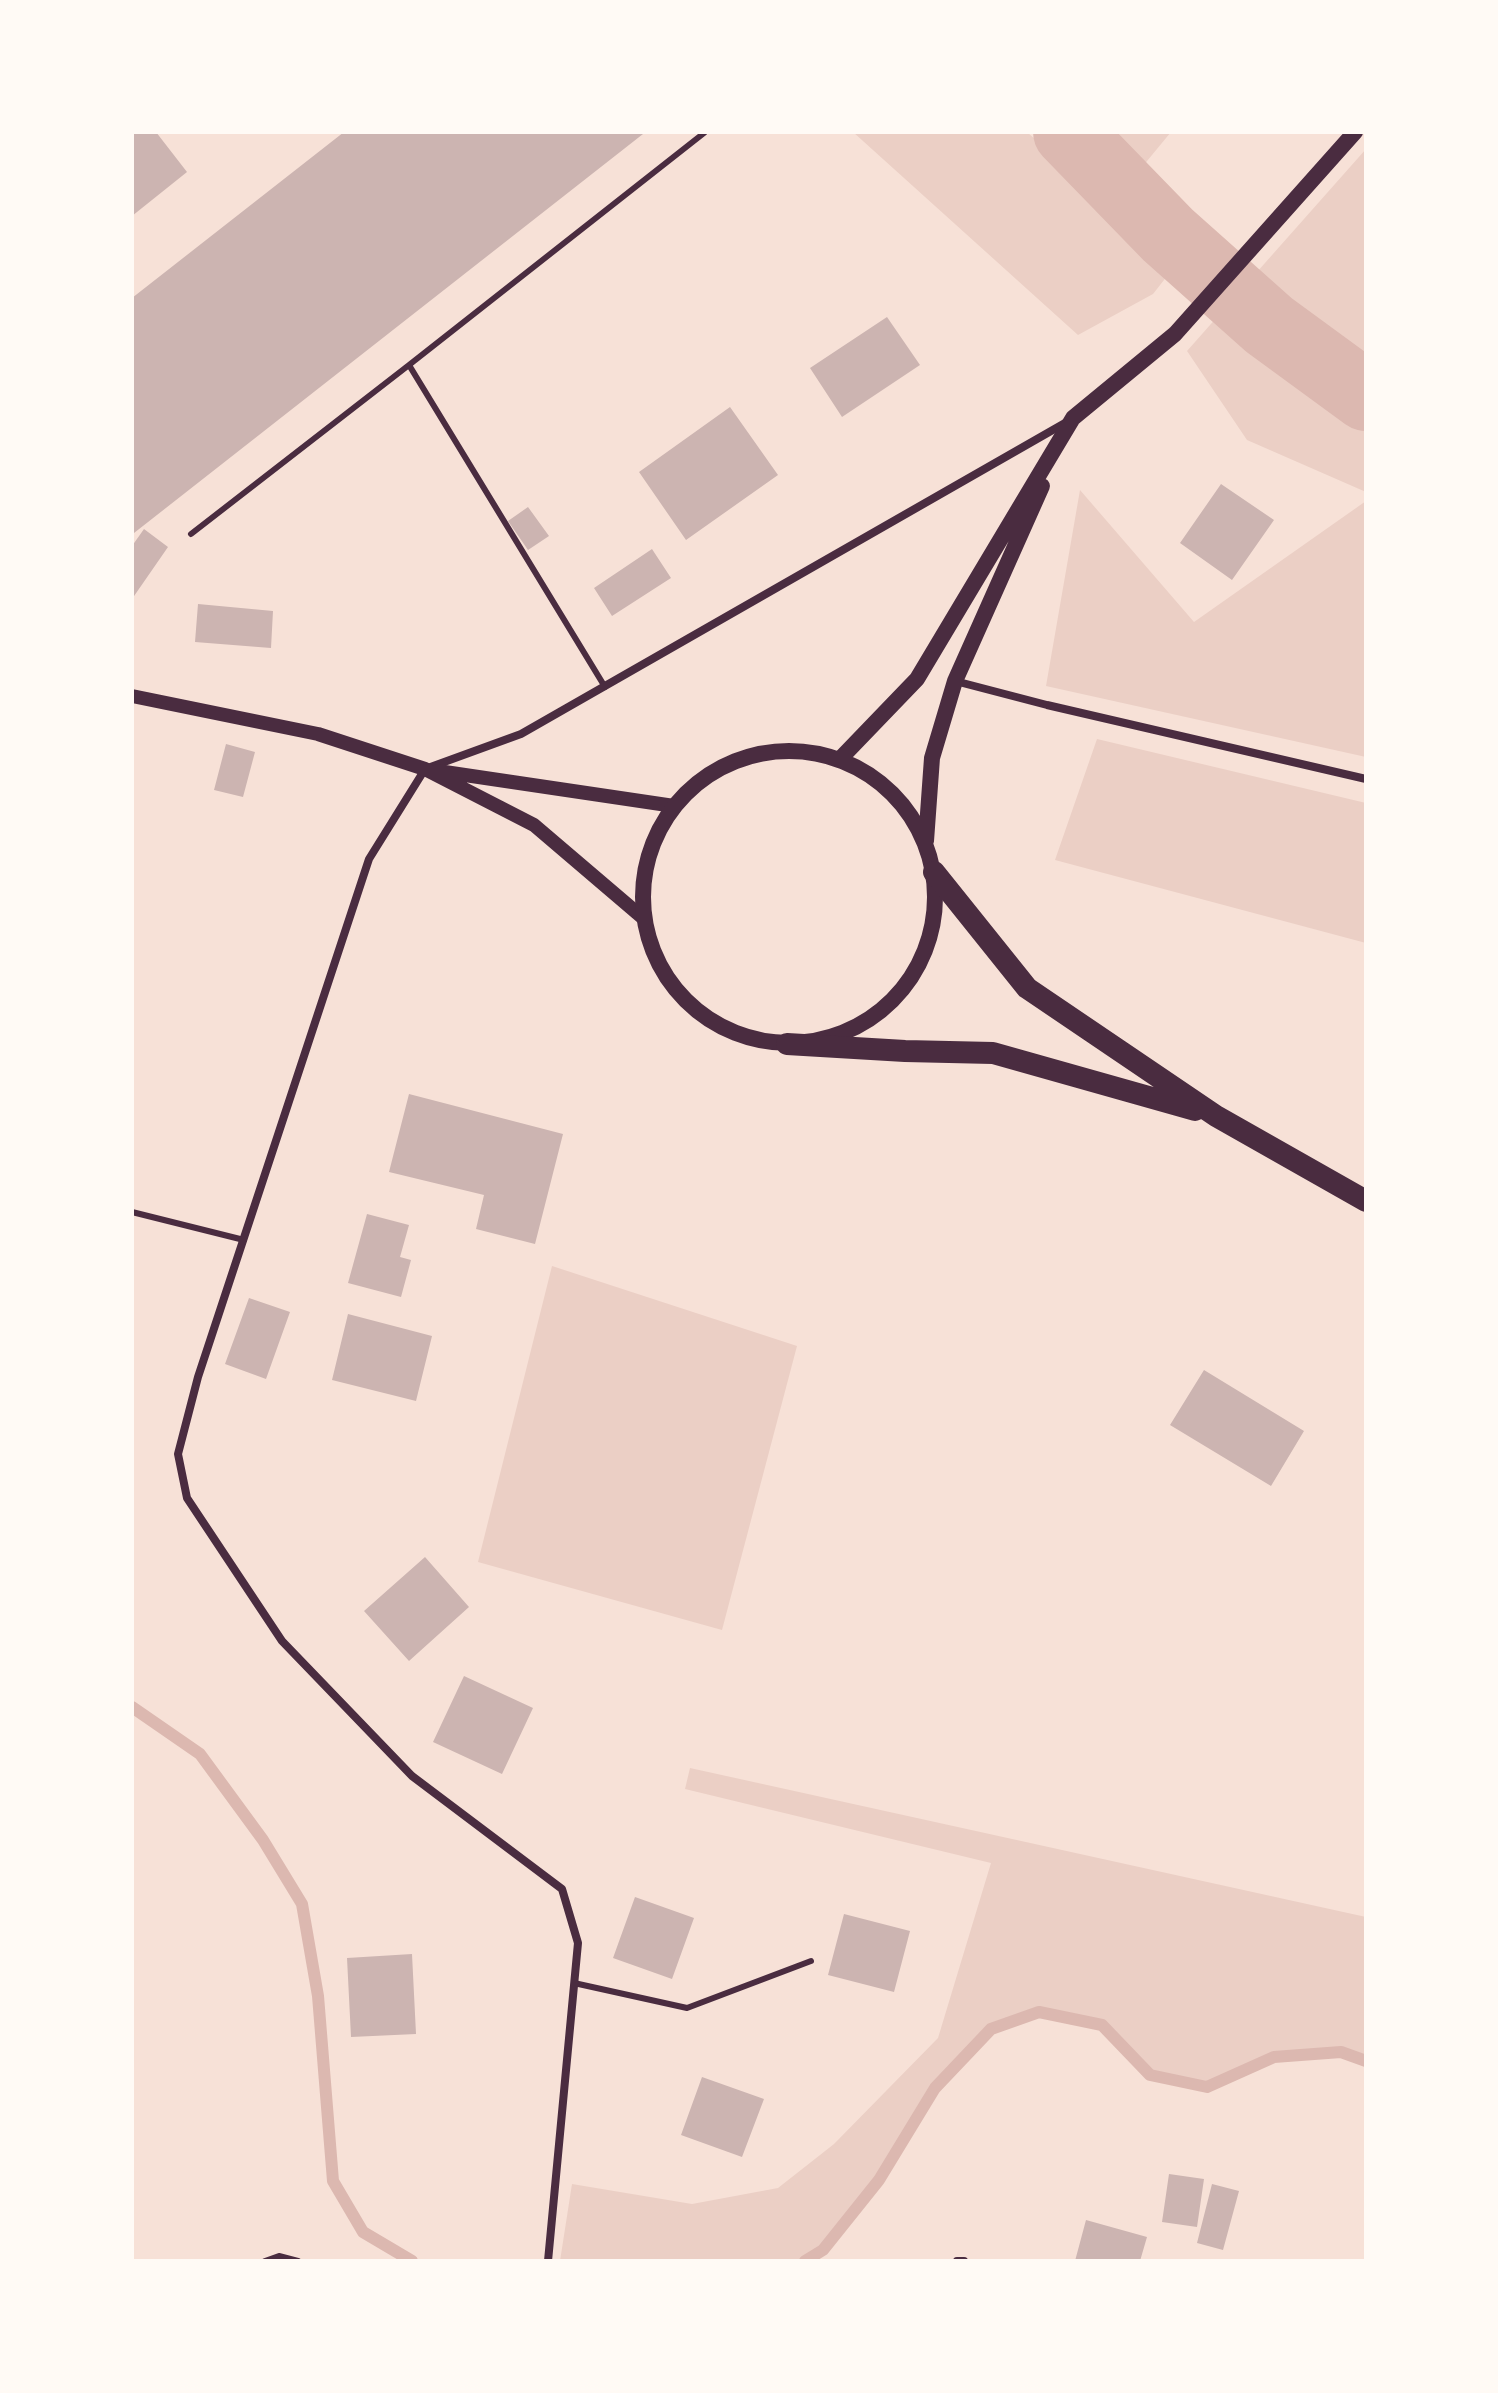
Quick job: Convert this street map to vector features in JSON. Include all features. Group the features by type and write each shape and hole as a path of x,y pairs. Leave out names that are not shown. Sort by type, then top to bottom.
{"highway":[{"path":"934,872 1027,988 1216,1116 1366,1201"},
{"path":"787,1044 993,1053 1216,1116"}],"main road":[{"path":"840,759 917,679 1073,418 1175,334 1355,132"},
{"path":"926,842 932,758 955,681 1073,418"},
{"path":"780,750 811,751 840,759 868,772 892,792 911,815 926,842 934,872 936,904 931,936 919,966 900,992 877,1014 849,1031 819,1041 787,1044 758,1040 729,1031 704,1017 681,997 650,947 643,918 642,888 647,859 658,831 674,806 708,775 749,755 780,750"}],"street":[{"path":"548,2261 578,1943 562,1889 412,1776 282,1641 187,1498 178,1454 198,1377 369,859 425,769 521,734 1073,418"},
{"path":"955,681 1366,779"},
{"path":"132,696 318,734 425,769 534,825 643,918"},
{"path":"425,769 674,806"},
{"path":"957,2261 964,2261"}],"lane":[{"path":"191,534 704,133"},
{"path":"409,365 605,687"},
{"path":"132,1212 244,1240"},
{"path":"574,1983 687,2008 811,1961"},
{"path":"265,2261 279,2256 298,2261"}],"shaded area":[{"path":"853,132 1027,132 1175,266 1153,294 1078,335"},
{"path":"1088,132 1171,132 1133,178"},
{"path":"1366,149 1366,492 1247,440 1187,351"},
{"path":"1080,490 1194,622 1366,501 1366,757 1046,686"},
{"path":"1097,739 1366,803 1366,943 1055,860"},
{"path":"552,1266 797,1346 722,1630 478,1562"},
{"path":"690,1768 1366,1917 1366,2061 1341,2052 1274,2057 1207,2087 1150,2075 1102,2025 1039,2012 991,2029 935,2087 879,2180 823,2250 805,2261 560,2261 572,2184 692,2204 778,2188 834,2144 938,2038 991,1863 685,1789"}],"building":[{"path":"132,132 156,132 187,172 132,216"},
{"path":"344,132 643,134 134,533 132,298"},
{"path":"887,317 920,365 842,417 810,368"},
{"path":"730,407 778,475 686,540 639,472"},
{"path":"1221,484 1274,520 1232,580 1180,543"},
{"path":"528,507 549,536 528,550 508,521"},
{"path":"144,529 168,547 132,599 132,546"},
{"path":"652,549 671,578 612,616 594,588"},
{"path":"198,604 273,611 271,648 195,642"},
{"path":"226,744 255,752 243,797 214,790"},
{"path":"409,1094 563,1134 535,1244 476,1229 484,1195 389,1172"},
{"path":"367,1214 409,1225 400,1257 411,1260 401,1297 348,1283"},
{"path":"249,1298 290,1312 266,1379 225,1364"},
{"path":"348,1314 432,1336 416,1401 332,1380"},
{"path":"1204,1370 1304,1431 1271,1486 1170,1425"},
{"path":"425,1557 469,1607 409,1661 364,1611"},
{"path":"464,1676 533,1708 502,1774 433,1742"},
{"path":"635,1897 694,1918 672,1979 613,1958"},
{"path":"844,1914 910,1931 894,1992 828,1975"},
{"path":"412,1954 416,2034 351,2037 347,1958"},
{"path":"702,2077 764,2099 742,2157 681,2135"},
{"path":"1169,2174 1204,2179 1197,2227 1162,2222"},
{"path":"1212,2184 1239,2191 1223,2250 1197,2243"},
{"path":"1086,2220 1147,2237 1140,2261 1075,2261"}],"waterway":[{"path":"1068,132 1168,235 1269,325 1366,396"},
{"path":"132,1707 200,1754 263,1840 302,1904 318,1996 333,2181 363,2232 412,2261"},
{"path":"805,2261 823,2250 879,2180 935,2088 991,2029 1039,2012 1102,2025 1150,2075 1207,2087 1274,2057 1341,2052 1366,2061"}]}
